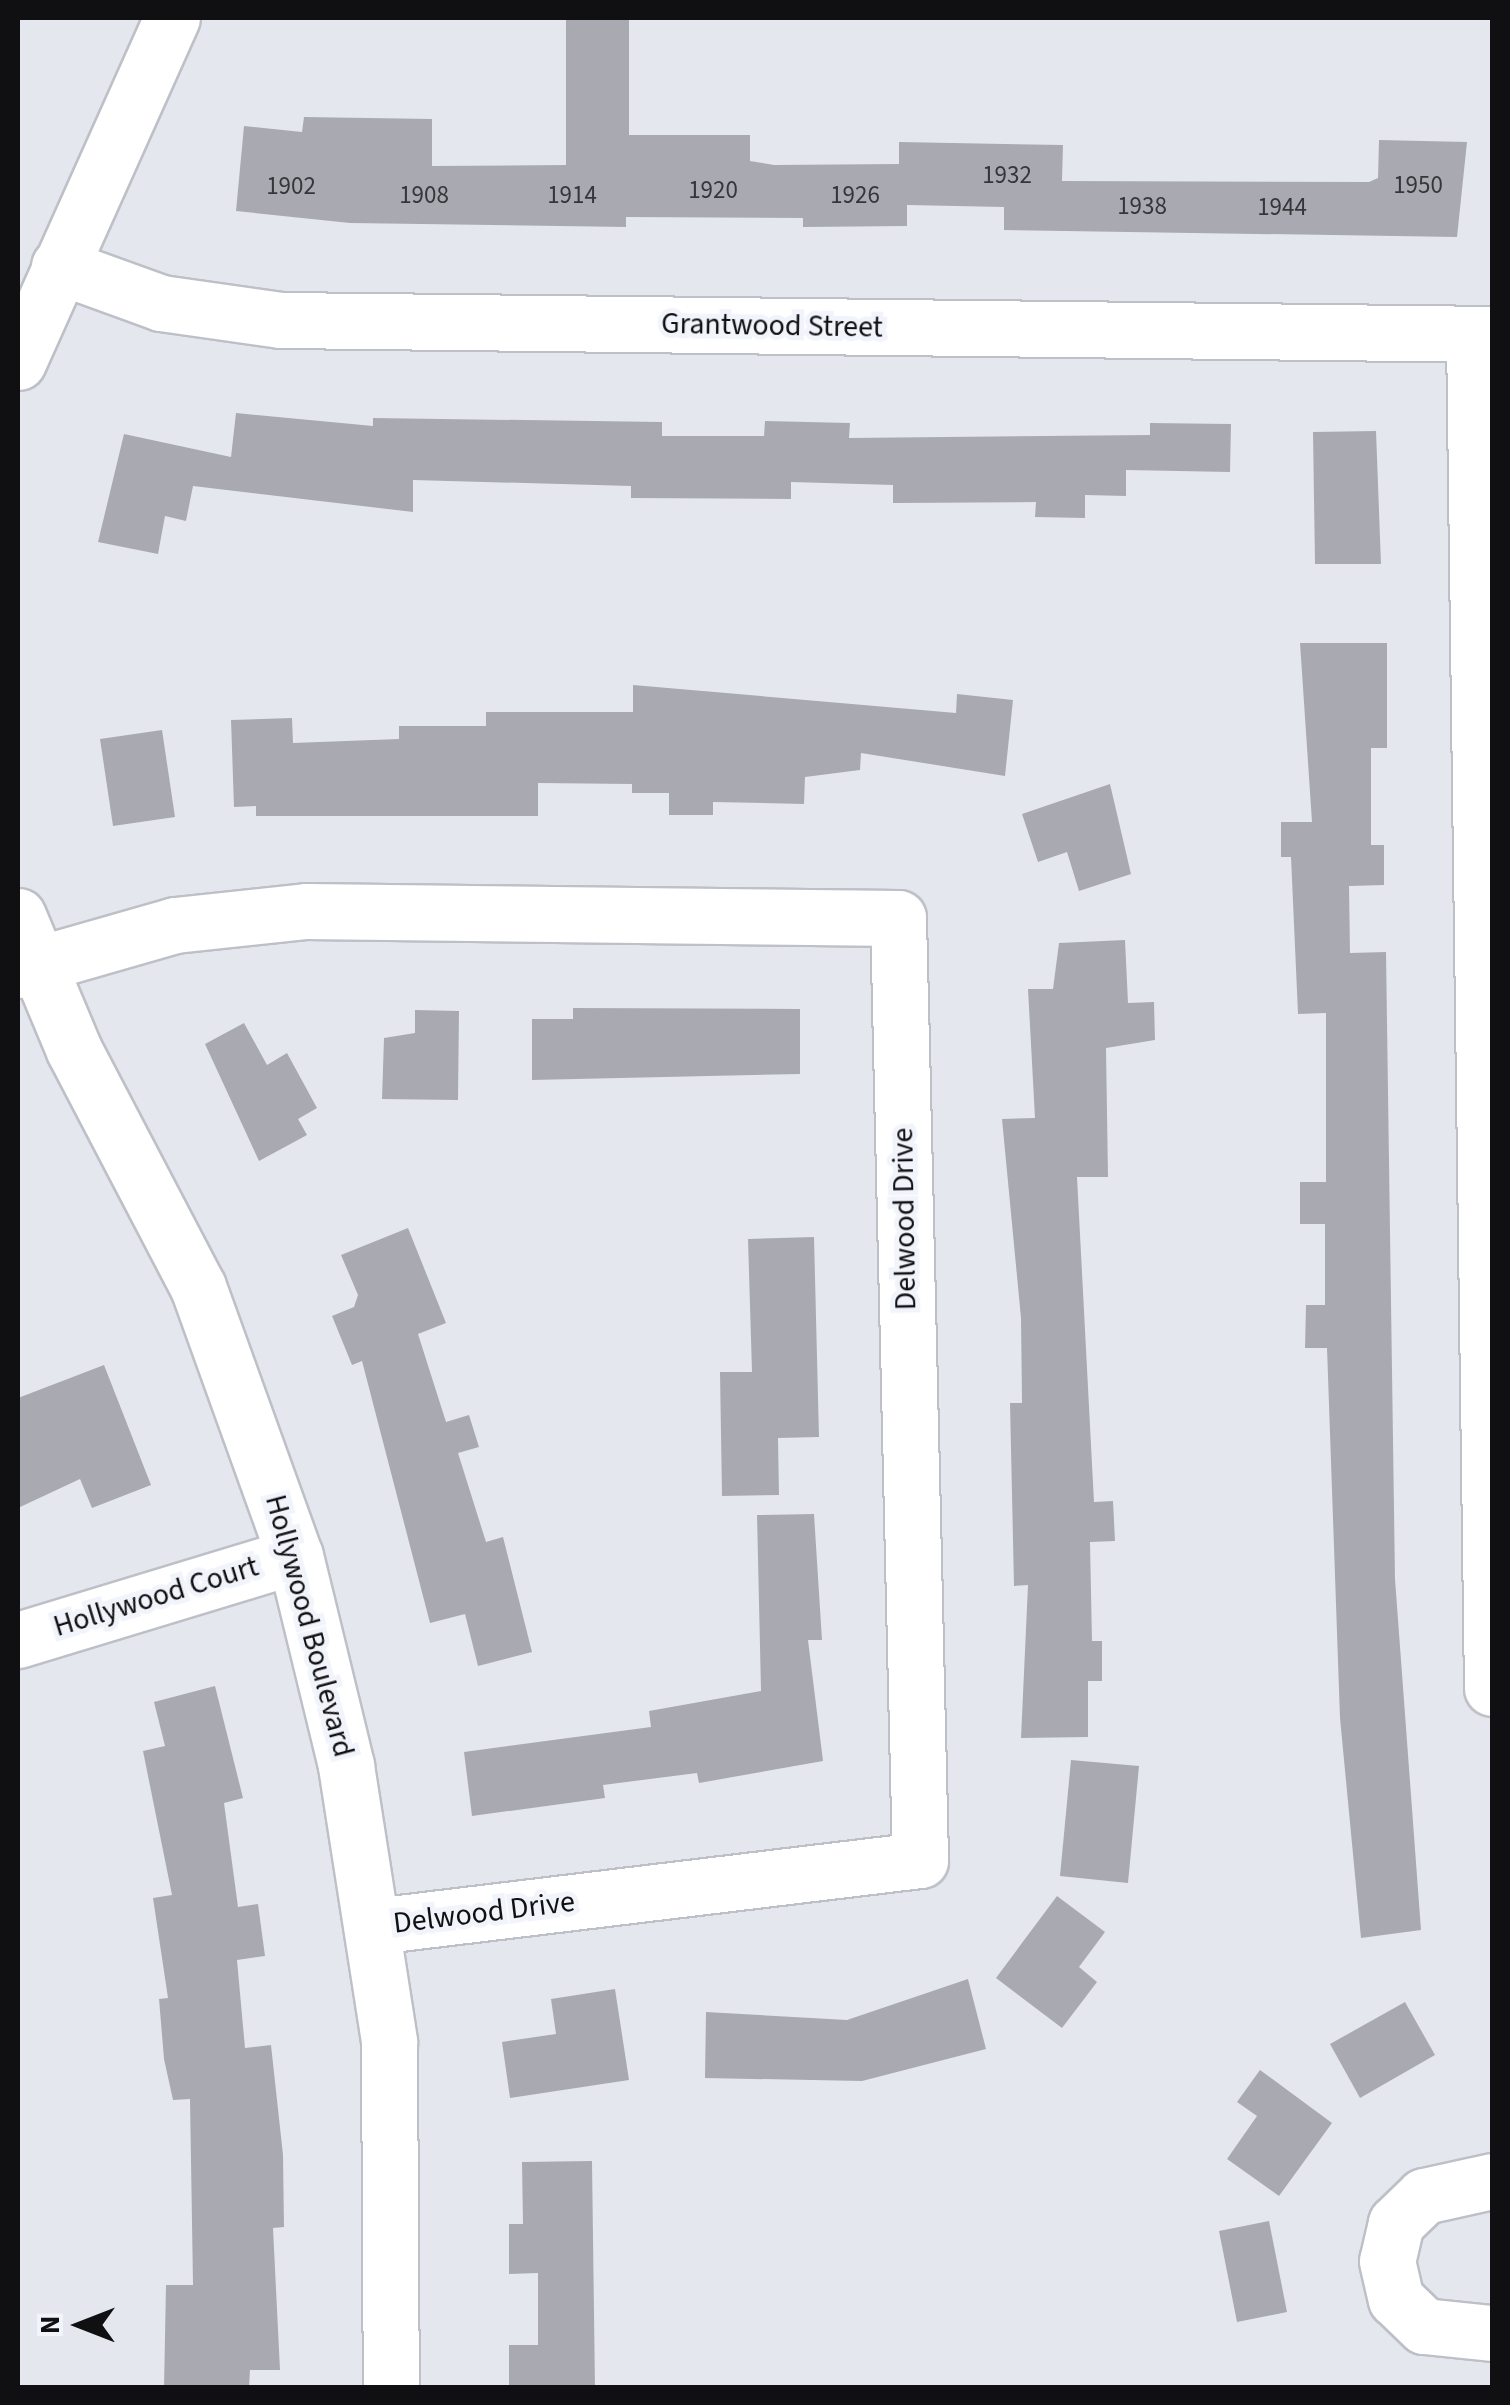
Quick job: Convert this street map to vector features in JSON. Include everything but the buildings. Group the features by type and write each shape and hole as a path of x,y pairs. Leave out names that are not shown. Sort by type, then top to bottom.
{"street":[{"path":"18,362 172,18"},
{"name":"Grantwood Street","path":"59,266 161,303 281,320 1483,334"},
{"path":"1483,334 1492,1688"},
{"name":"Delwood Drive","path":"24,950 175,925 306,912 898,918 920,1860 375,1926"},
{"name":"Hollywood Boulevard","path":"24,950 198,1288 295,1556 375,1926 389,2042 390,2388"},
{"name":"Hollywood Court","path":"18,1640 295,1556"},
{"path":"1492,2180 1424,2196 1396,2223 1386,2261 1396,2298 1424,2326 1492,2333"}]}
